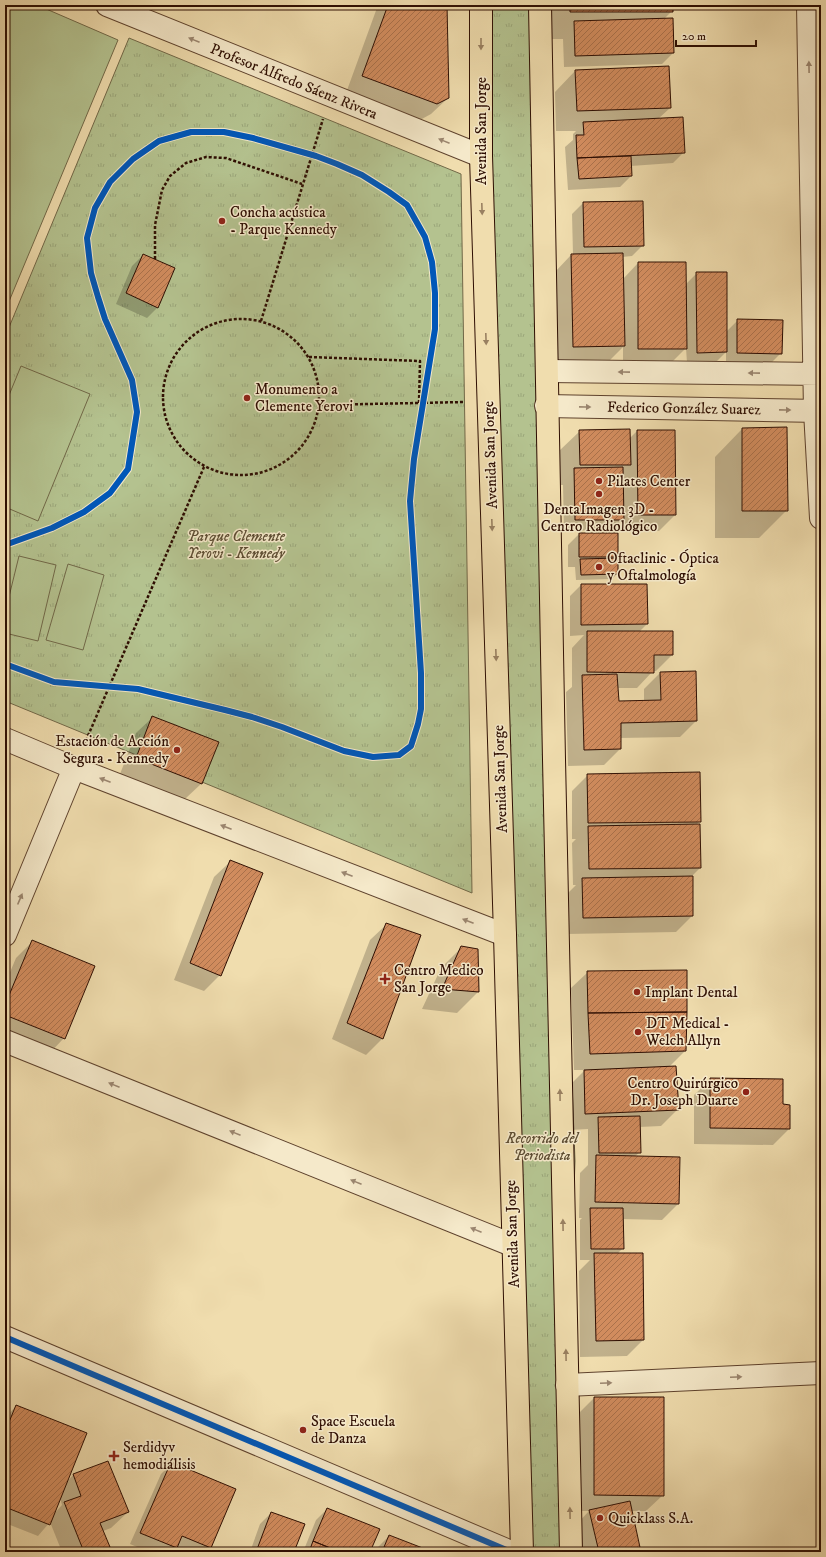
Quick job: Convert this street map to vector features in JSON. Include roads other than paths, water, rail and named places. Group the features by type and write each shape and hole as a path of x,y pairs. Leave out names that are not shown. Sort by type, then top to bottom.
{"main road":[{"name":"Avenida San Jorge","path":"481,5 481,156 522,1552"},
{"path":"540,5 546,406 571,1552"}],"street":[{"name":"Profesor Alfredo Sáenz Rivera","path":"107,5 481,156"},
{"path":"808,5 815,114 818,411 821,518"},
{"path":"546,371 818,374"},
{"name":"Federico González Suarez","path":"546,406 818,411"},
{"path":"5,738 74,768 505,935"},
{"path":"5,935 74,768"},
{"path":"5,1041 512,1245"},
{"path":"5,1337 512,1552"},
{"path":"567,1385 821,1373"}],"place":[{"name":"Concha acústica - Parque Kennedy","path":"222,221"},
{"name":"Monumento a Clemente Yerovi","path":"247,398"},
{"name":"Pilates Center","path":"599,481"},
{"name":"DentaImagen 3D - Centro Radiológico","path":"599,494"},
{"name":"Oftaclinic - Óptica y Oftalmología","path":"599,567"},
{"name":"Estación de Acción Segura - Kennedy","path":"177,750"},
{"name":"Centro Medico San Jorge","path":"385,979"},
{"name":"Implant Dental","path":"637,992"},
{"name":"DT Medical - Welch Allyn","path":"638,1032"},
{"name":"Centro Quirúrgico Dr. Joseph Duarte","path":"746,1092"},
{"name":"Space Escuela de Danza","path":"303,1430"},
{"name":"Serdidyv hemodiálisis","path":"114,1456"},
{"name":"Quicklass S.A.","path":"600,1518"}],"park label":[{"name":"Parque Clemente Yerovi - Kennedy","path":"236,544"},
{"name":"Recorrido del Periodista","path":"542,1146"}]}
